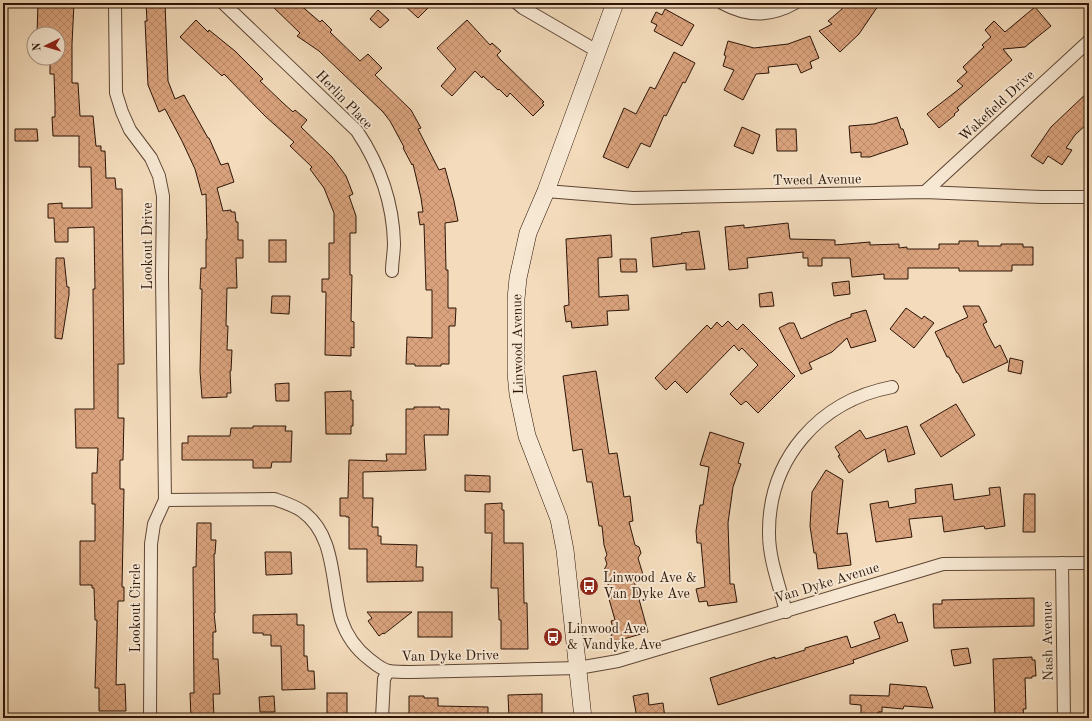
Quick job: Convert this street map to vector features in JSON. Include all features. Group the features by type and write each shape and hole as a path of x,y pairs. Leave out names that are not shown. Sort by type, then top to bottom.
{"main road":[{"name":"Linwood Avenue","path":"583,718 566,550 559,519 528,436 518,394 516,373 516,299 518,278 528,233 546,191 615,3"}],"street":[{"name":"Lookout Drive","path":"115,3 116,93 130,130 151,158 159,176 163,196 162,276 164,500"},
{"name":"Herlin Place","path":"223,3 357,131 365,142 378,168 387,194 394,244 392,271"},
{"path":"518,3 523,8 597,51"},
{"path":"722,3 739,11 753,14 782,10 796,3"},
{"name":"Wakefield Drive","path":"925,192 1089,41"},
{"name":"Tweed Avenue","path":"546,191 633,198 925,192 1042,197 1089,197"},
{"path":"786,612 772,556 769,535 771,507 776,486 783,467 793,450 807,432 822,418 858,396 878,389 892,387"},
{"name":"Van Dyke Drive","path":"164,500 274,499 302,510 322,533 327,547 341,620 347,633 364,655 375,664 388,671 410,672 578,668"},
{"name":"Lookout Circle","path":"150,718 151,544 154,524 164,500"},
{"name":"Van Dyke Avenue","path":"578,668 618,661 943,564 1089,562"},
{"name":"Nash Avenue","path":"1062,563 1064,718"},
{"path":"382,718 384,679 388,671"}],"building":[{"path":"38,3 74,3 72,83 78,83 80,116 93,116 96,146 101,146 101,151 105,151 106,178 115,178 116,189 122,189 124,364 118,364 118,418 124,418 123,460 120,460 120,489 124,489 122,587 124,587 124,601 118,601 116,685 125,684 126,711 99,711 99,688 95,688 97,620 95,620 94,588 92,588 92,585 80,585 80,541 95,541 95,504 92,504 92,473 97,473 98,448 76,448 75,409 94,409 94,227 68,228 68,242 55,242 54,218 48,218 48,204 62,203 62,208 92,208 91,167 79,167 79,136 53,136 52,117 55,117 54,74 50,74 50,66 66,66 66,26 37,26"},
{"path":"146,3 165,3 168,81 175,99 184,95 209,138 221,165 228,163 234,182 217,188 223,211 231,210 231,212 235,212 236,222 238,222 238,240 243,240 243,258 236,258 237,288 227,288 227,350 232,350 230,371 231,393 227,393 227,397 202,398 200,371 202,289 200,289 201,268 206,268 206,194 202,195 195,169 182,141 165,109 159,112 148,85 145,21 147,21"},
{"path":"269,3 298,3 320,22 322,20 332,30 330,32 360,61 368,54 382,68 375,75 411,110 421,128 418,129 439,170 445,168 458,221 445,223 446,270 448,270 448,308 456,308 455,326 449,326 449,364 441,364 441,366 415,366 415,364 406,364 407,337 432,338 432,290 426,290 424,224 420,225 418,212 423,212 413,164 412,165 390,121 383,112 319,51 297,36 300,33"},
{"path":"402,3 433,3 418,18"},
{"path":"845,3 880,3 859,34 840,52 819,31 832,24 828,21 842,9"},
{"path":"1035,7 1051,26 1025,47 1003,49 1012,60 957,108 959,110 954,114 955,115 939,128 927,114 963,86 957,81 967,72 963,67 984,47 982,45 991,37 985,30 994,21 1005,32"},
{"path":"665,9 694,25 682,46 654,31 657,25 651,22 656,12 662,15"},
{"path":"378,10 389,20 380,28 370,19"},
{"path":"196,20 208,32 209,30 235,51 263,79 260,81 293,112 295,110 307,120 301,127 332,157 346,176 353,194 349,196 356,216 356,233 350,233 350,275 352,275 351,321 354,322 354,348 351,347 351,356 325,355 326,292 322,292 322,279 329,279 329,243 334,243 334,213 324,188 310,169 312,167 290,146 294,142 265,116 224,74 222,76 180,37"},
{"path":"467,20 490,45 492,43 501,51 497,55 500,59 544,102 542,103 544,105 533,116 510,93 507,97 475,71 452,96 441,86 456,69 437,48"},
{"path":"810,36 819,58 810,62 812,68 801,73 797,64 768,67 769,73 756,74 743,100 724,90 734,70 723,66 728,41 754,48 788,44"},
{"path":"674,52 695,63 685,83 683,82 666,116 664,115 650,147 641,143 628,168 603,157 624,108 636,114 650,87 655,89"},
{"path":"1089,91 1089,122 1075,135 1066,148 1072,150 1062,165 1048,156 1043,164 1031,156 1051,127"},
{"path":"897,117 908,144 870,157 861,157 861,152 851,153 849,126 874,124"},
{"path":"742,127 760,135 753,154 734,146"},
{"path":"15,129 37,129 38,141 15,141"},
{"path":"776,129 796,129 797,151 777,151"},
{"path":"788,223 790,239 835,240 835,245 870,242 870,245 899,244 899,248 907,247 907,249 939,249 939,244 959,244 959,241 978,241 978,246 1023,244 1023,247 1033,247 1033,265 1012,265 1012,271 959,271 959,268 908,268 908,279 884,279 884,274 852,277 850,258 822,258 822,266 808,266 808,258 803,258 803,252 747,258 748,268 729,270 725,227 744,225 744,228"},
{"path":"699,231 705,269 686,270 686,263 653,267 651,238"},
{"path":"611,235 612,257 598,258 599,297 628,295 629,310 607,311 608,325 572,328 571,321 566,322 564,306 569,305 566,239"},
{"path":"269,240 286,240 286,262 269,262"},
{"path":"56,258 64,258 67,287 69,287 62,339 55,338"},
{"path":"620,259 636,259 637,272 621,272"},
{"path":"849,281 850,294 834,296 832,283"},
{"path":"772,292 774,306 760,307 759,294"},
{"path":"272,296 290,296 289,314 271,313"},
{"path":"963,306 979,306 987,322 983,324 988,335 995,348 1000,345 1008,362 963,383 949,357 947,357 935,332 968,317"},
{"path":"906,308 922,319 924,316 934,323 914,348 890,329"},
{"path":"866,310 876,341 851,348 847,338 832,352 809,363 812,369 801,374 779,328 789,323 794,323 801,339 851,317 851,314"},
{"path":"728,321 737,330 743,324 795,376 758,413 746,401 741,405 730,394 758,365 742,348 739,351 734,345 687,393 675,381 666,390 655,378 707,325 711,329 717,322 722,327"},
{"path":"1010,358 1023,361 1021,374 1008,371"},
{"path":"596,371 609,454 617,453 624,497 630,496 633,521 629,522 635,545 639,547 641,553 638,558 644,578 634,581 648,632 606,644 614,631 611,621 615,620 609,599 612,598 604,570 607,564 605,558 607,555 604,545 602,526 599,526 592,482 587,482 582,449 573,451 563,376"},
{"path":"289,383 289,401 276,401 275,384"},
{"path":"351,391 351,400 353,400 353,426 351,426 351,434 326,434 325,392"},
{"path":"956,404 975,435 941,457 920,425"},
{"path":"414,407 440,407 440,409 449,409 448,435 424,435 426,470 363,472 363,498 373,498 372,527 378,527 378,536 381,536 381,544 417,545 416,567 423,567 423,581 367,582 367,549 349,549 349,517 340,516 340,498 348,498 349,460 387,461 386,454 406,454 406,409 414,409"},
{"path":"253,426 286,426 285,431 292,431 291,462 272,462 271,468 253,468 253,460 182,460 182,443 188,443 188,436 230,436 231,428 253,428"},
{"path":"907,426 915,454 888,462 885,449 849,473 838,456 840,455 835,447 860,430 866,439"},
{"path":"710,432 744,443 738,463 741,464 733,487 728,523 730,584 734,584 737,602 708,606 707,601 699,602 696,589 705,587 701,543 697,543 696,531 700,505 703,505 709,467 700,465"},
{"path":"826,470 843,480 837,534 847,533 851,565 818,569 810,526 812,492"},
{"path":"465,475 490,476 490,492 465,491"},
{"path":"952,484 954,500 990,495 989,488 1000,487 1005,526 985,529 984,526 944,532 942,516 909,519 912,537 876,542 870,504 888,501 889,508 916,503 915,489"},
{"path":"1024,494 1035,494 1035,532 1023,532"},
{"path":"502,503 502,510 504,510 504,543 523,543 524,603 527,603 528,649 501,649 501,620 499,620 498,588 491,588 492,533 485,533 485,504"},
{"path":"197,523 211,523 211,540 216,540 214,554 214,613 216,632 213,632 213,659 218,659 220,694 213,694 214,718 191,718 190,693 194,693 193,567 196,567"},
{"path":"265,552 291,552 292,574 266,575"},
{"path":"1034,598 1034,626 934,628 933,604 942,604 942,600"},
{"path":"367,612 412,612 384,634 383,633 379,636 368,621 372,618"},
{"path":"418,612 452,612 452,637 418,637"},
{"path":"297,614 297,625 304,625 304,656 307,656 308,671 314,671 315,689 282,690 281,646 271,646 271,635 253,633 253,615"},
{"path":"895,614 898,623 902,622 908,641 853,660 854,663 718,705 710,678 847,636 851,648 880,638 874,622"},
{"path":"968,648 971,663 954,666 951,650"},
{"path":"1032,657 1032,660 1035,660 1036,676 1032,676 1032,678 1025,678 1026,709 1023,709 1024,717 995,718 993,659"},
{"path":"890,684 926,687 933,708 904,706 903,709 882,707 882,712 878,712 878,715 861,714 861,705 850,704 850,695 889,696"},
{"path":"327,693 347,693 347,718 327,718"},
{"path":"648,693 649,705 663,703 665,718 637,718 633,696"},
{"path":"542,694 542,718 509,718 508,695"},
{"path":"274,696 275,712 260,712 259,697"},
{"path":"409,696 438,698 438,706 488,707 488,718 409,718"}],"place":[{"name":"Linwood Ave & Van Dyke Ave","path":"589,586"},
{"name":"Linwood Ave & Vandyke Ave","path":"553,637"}]}
